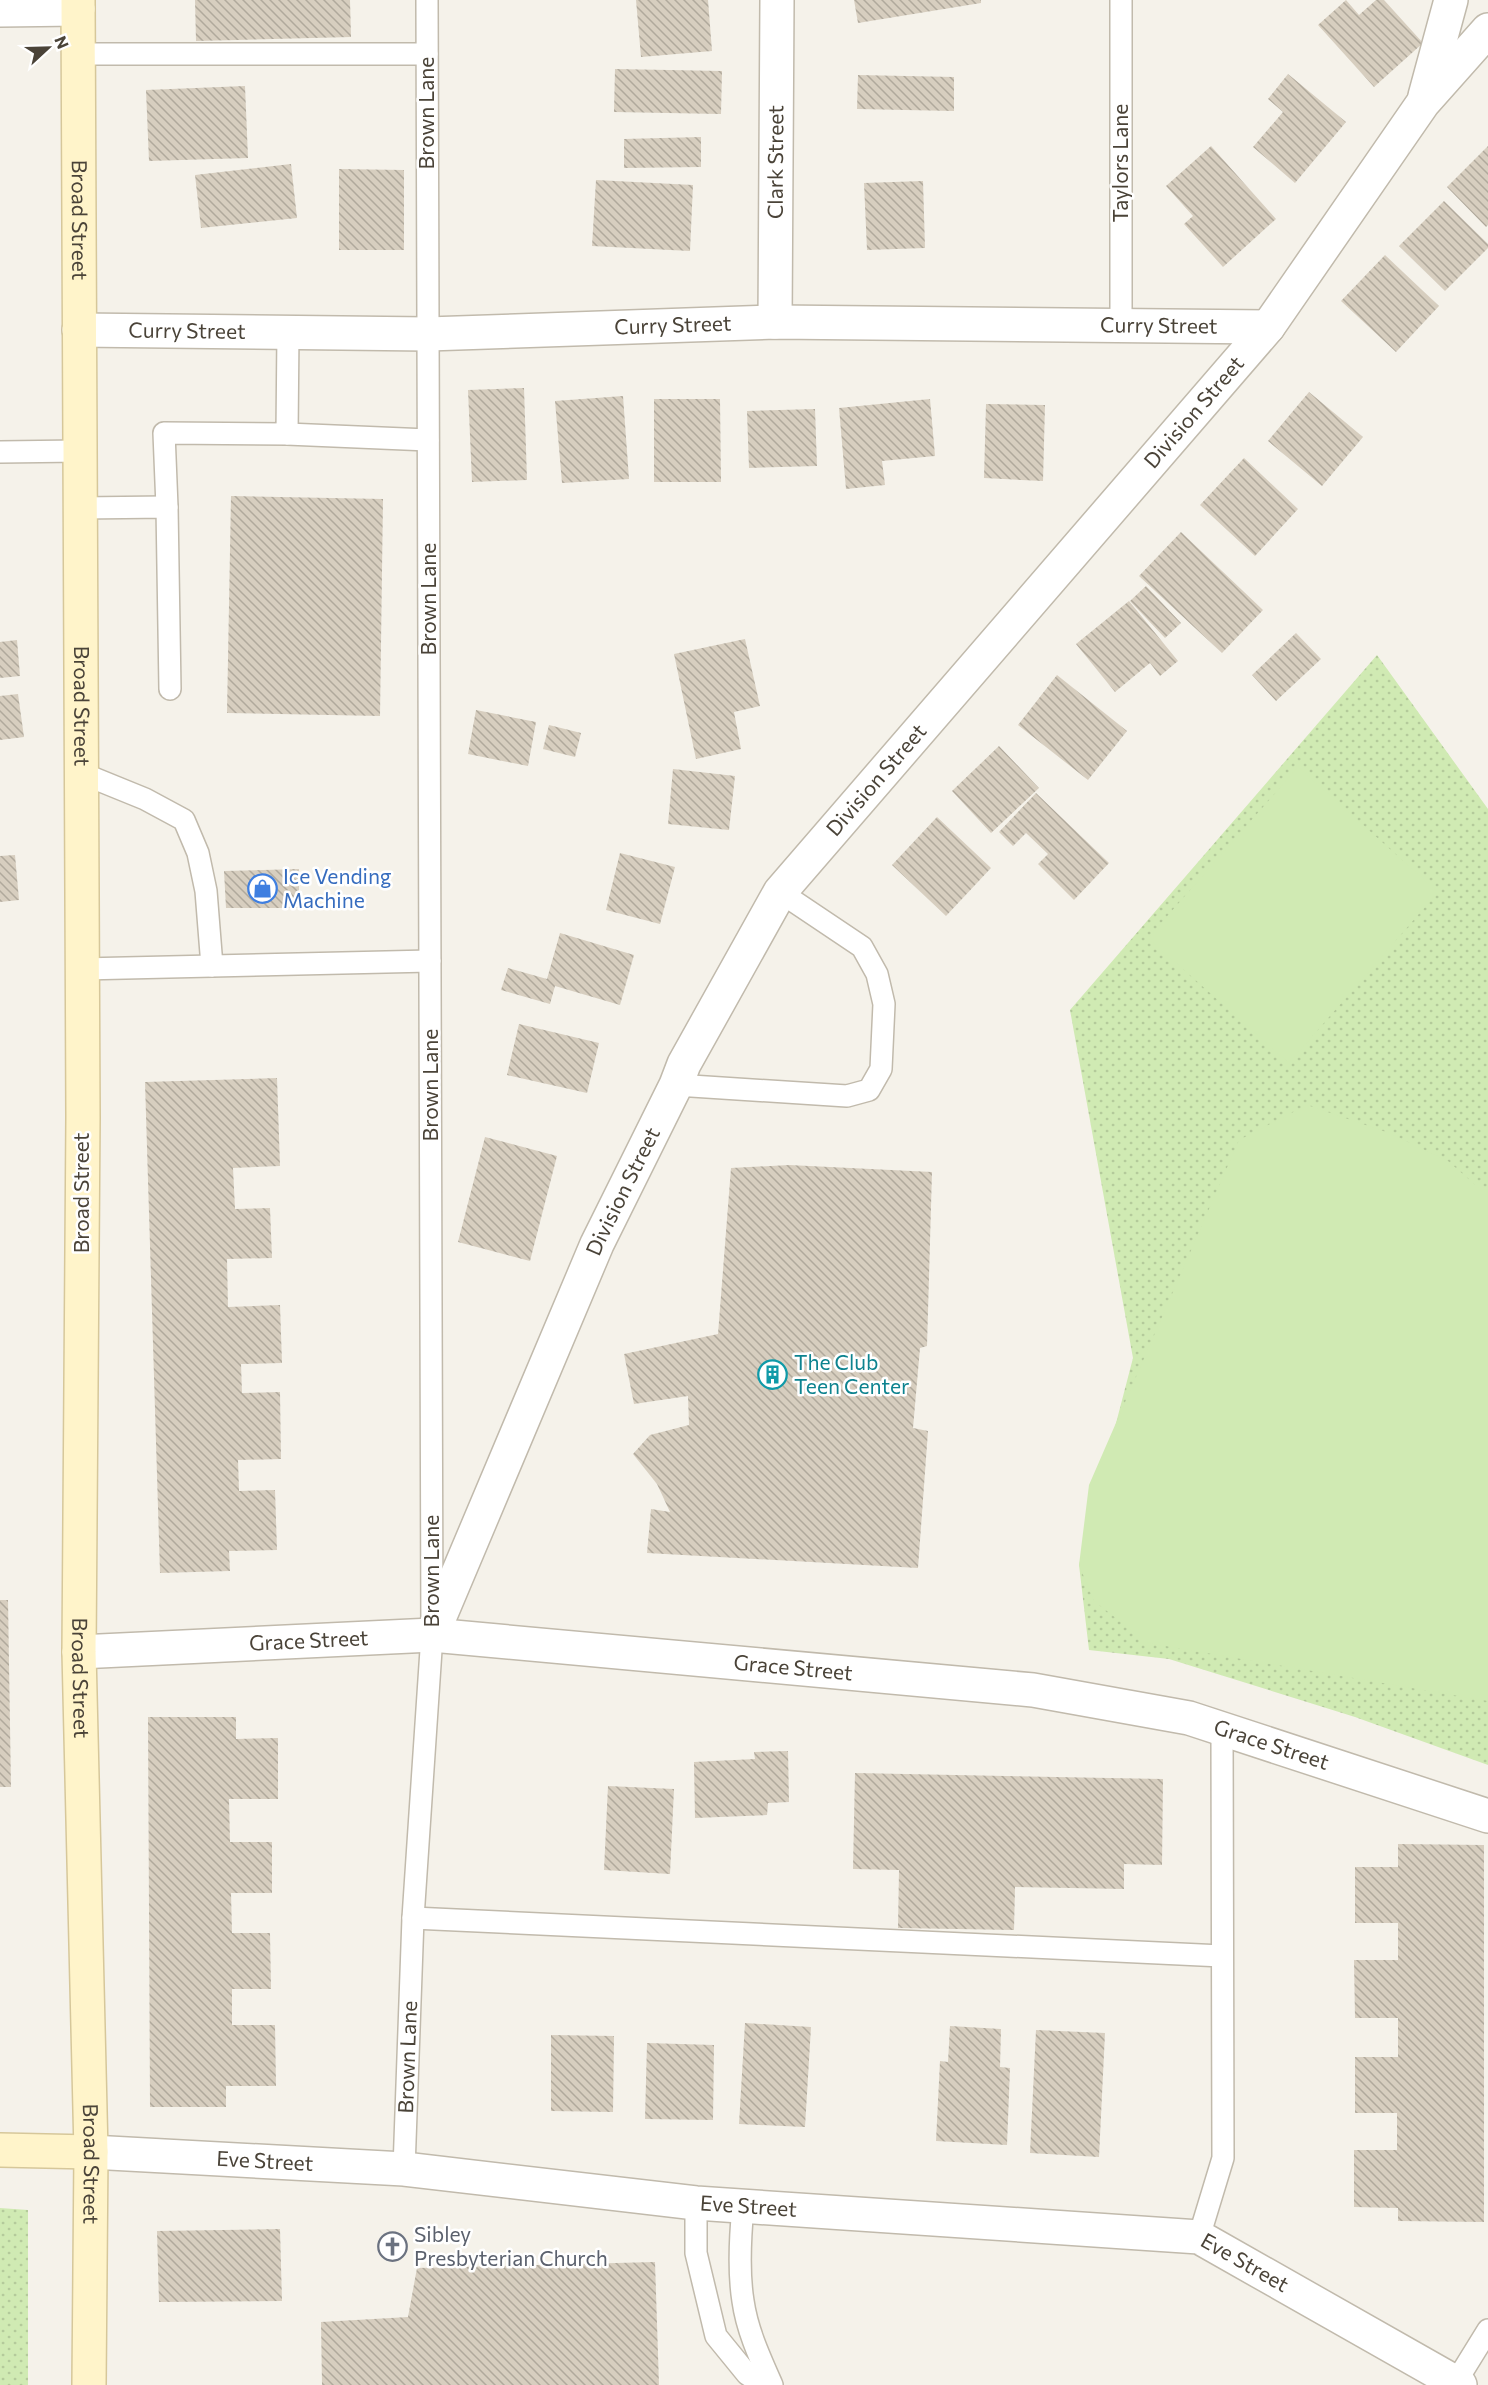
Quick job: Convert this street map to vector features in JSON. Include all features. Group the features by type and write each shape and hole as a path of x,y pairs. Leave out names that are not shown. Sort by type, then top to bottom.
{"main road":[{"name":"Broad Street","path":"78,4 82,969 79,1652 91,2152 89,2385"},
{"name":"Eve Street","path":"0,2150 91,2152"}],"street":[{"name":"Clark Street","path":"775,322 777,0"},
{"path":"1423,104 1452,0"},
{"path":"0,10 78,4"},
{"name":"Division Street","path":"432,1635 597,1244 676,1085 684,1064 780,892 1268,327 1423,104 1488,30"},
{"name":"Curry Street","path":"79,330 428,334 775,322 1268,327"},
{"name":"Grace Street","path":"79,1652 432,1635 1034,1690 1189,1718 1488,1816"},
{"name":"Eve Street","path":"91,2152 404,2169 696,2204 1199,2237 1457,2384"}],"lane":[{"name":"Brown Lane","path":"404,2169 412,1918 432,1635 427,0"},
{"name":"Taylors Lane","path":"1121,0 1121,326"},
{"path":"80,54 427,54"},
{"path":"287,434 288,333"},
{"path":"170,689 164,433 287,434 428,440"},
{"path":"0,452 80,451"},
{"path":"80,508 167,507"},
{"path":"81,773 152,803 184,820 200,863 206,891 212,966"},
{"path":"676,1085 847,1096 869,1090 881,1069 884,1005 877,974 862,947 780,892"},
{"path":"82,969 430,960"},
{"path":"1199,2237 1223,2158 1222,1728"},
{"path":"412,1918 1222,1956"},
{"path":"696,2204 696,2253 716,2336 747,2374 763,2385"},
{"path":"743,2207 740,2239 743,2302 756,2350 772,2385"},
{"path":"1457,2384 1488,2330"}],"green space":[{"path":"1377,655 1488,809 1488,1765 1355,1717 1169,1659 1089,1650 1079,1565 1133,1358 1070,1010"},
{"path":"1298,767 1438,892 1289,1063 1148,938"},
{"path":"1307,1105 1389,1133 1448,1161 1488,1196 1488,1701 1148,1643 1094,1601 1079,1565 1089,1485 1239,1140"},
{"path":"0,2208 28,2210 28,2385 0,2385"}],"building":[{"path":"195,0 350,0 351,37 196,41"},
{"path":"636,0 708,0 712,51 641,57"},
{"path":"854,0 981,0 981,3 858,23"},
{"path":"1346,0 1359,15 1376,0 1384,0 1423,43 1374,87 1318,25"},
{"path":"615,69 722,71 721,114 614,112"},
{"path":"1288,74 1346,122 1295,183 1253,147 1283,112 1268,99"},
{"path":"858,75 954,77 954,111 857,109"},
{"path":"245,86 248,158 149,161 146,90"},
{"path":"701,137 701,167 624,168 624,139"},
{"path":"1211,146 1276,219 1223,267 1184,224 1193,216 1166,186"},
{"path":"1488,146 1488,225 1486,227 1447,187"},
{"path":"291,164 297,218 201,228 195,175"},
{"path":"339,169 404,170 404,250 339,250"},
{"path":"596,180 693,185 690,251 592,246"},
{"path":"923,181 925,248 867,250 864,183"},
{"path":"1444,201 1488,244 1488,248 1445,291 1399,246"},
{"path":"1385,255 1439,306 1396,352 1341,301"},
{"path":"524,388 527,480 472,482 468,390"},
{"path":"1309,392 1363,437 1322,486 1268,441"},
{"path":"623,396 629,479 562,483 555,401"},
{"path":"654,399 720,399 721,482 654,482"},
{"path":"930,399 935,456 882,461 885,485 846,489 839,408"},
{"path":"986,404 1045,405 1043,481 984,478"},
{"path":"815,409 817,466 749,468 747,411"},
{"path":"1244,458 1298,509 1255,556 1200,505"},
{"path":"231,496 383,499 380,716 227,713"},
{"path":"1181,532 1263,610 1222,653 1139,576"},
{"path":"1146,586 1181,623 1165,638 1130,601"},
{"path":"1129,601 1178,661 1160,676 1150,663 1115,692 1076,644"},
{"path":"1296,633 1321,659 1276,701 1252,675"},
{"path":"745,639 760,706 734,712 741,749 696,759 674,654"},
{"path":"17,640 20,676 0,678 0,642"},
{"path":"1057,675 1127,731 1088,780 1018,725"},
{"path":"18,694 24,737 0,740 0,696"},
{"path":"476,710 536,722 528,766 468,754"},
{"path":"549,725 581,733 575,757 543,749"},
{"path":"999,746 1039,788 991,833 952,791"},
{"path":"673,769 735,776 729,830 668,824"},
{"path":"1036,793 1109,863 1074,900 1038,864 1048,854 1026,833 1013,846 999,832"},
{"path":"937,817 991,868 946,916 892,865"},
{"path":"620,853 675,867 660,924 606,910"},
{"path":"15,855 19,900 0,902 0,856"},
{"name":"Ice Vending Machine","path":"299,869 299,908 226,908 224,871"},
{"path":"560,933 634,955 620,1005 555,986 550,1004 501,990 508,968 547,979"},
{"path":"519,1024 599,1043 587,1093 507,1075"},
{"path":"277,1078 280,1166 233,1168 235,1209 270,1208 272,1258 227,1259 228,1307 280,1305 282,1363 241,1364 242,1393 280,1392 281,1459 238,1460 239,1491 275,1490 277,1550 229,1551 230,1571 160,1573 145,1082"},
{"path":"485,1137 557,1156 530,1261 458,1242"},
{"name":"The Club Teen Center","path":"789,1165 932,1172 927,1346 920,1348 913,1428 928,1431 918,1568 647,1553 651,1509 670,1512 657,1484 633,1454 650,1435 689,1425 688,1396 634,1404 624,1354 718,1334 731,1168"},
{"path":"0,1600 8,1600 11,1787 0,1787"},
{"path":"148,1717 236,1717 236,1739 278,1738 278,1799 229,1799 230,1842 272,1842 272,1893 231,1893 232,1933 270,1933 271,1989 232,1989 232,2025 275,2025 276,2086 226,2086 226,2107 150,2107"},
{"path":"788,1751 789,1802 768,1803 767,1815 695,1818 694,1762 755,1759 754,1752"},
{"path":"855,1773 1163,1779 1162,1865 1124,1864 1124,1889 1015,1887 1014,1930 898,1928 899,1870 853,1869"},
{"path":"608,1786 674,1789 670,1874 604,1870"},
{"path":"1398,1844 1484,1845 1484,2222 1398,2221 1398,2208 1354,2207 1354,2150 1397,2150 1397,2113 1355,2113 1355,2057 1398,2057 1398,2018 1355,2018 1354,1960 1398,1960 1398,1923 1355,1923 1355,1867 1398,1867"},
{"path":"745,2023 811,2027 805,2127 739,2124"},
{"path":"950,2026 1001,2029 1000,2067 1010,2068 1007,2145 936,2141 940,2061 948,2062"},
{"path":"1036,2030 1105,2033 1099,2157 1030,2153"},
{"path":"551,2035 614,2036 613,2112 551,2111"},
{"path":"647,2043 714,2045 713,2120 645,2119"},
{"path":"280,2229 282,2301 159,2302 157,2231"},
{"path":"655,2262 659,2385 322,2385 321,2322 408,2317 417,2268"}],"place":[{"name":"Ice Vending Machine","path":"262,889"},
{"name":"The Club Teen Center","path":"773,1375"},
{"name":"Sibley Presbyterian Church","path":"393,2247"}]}
